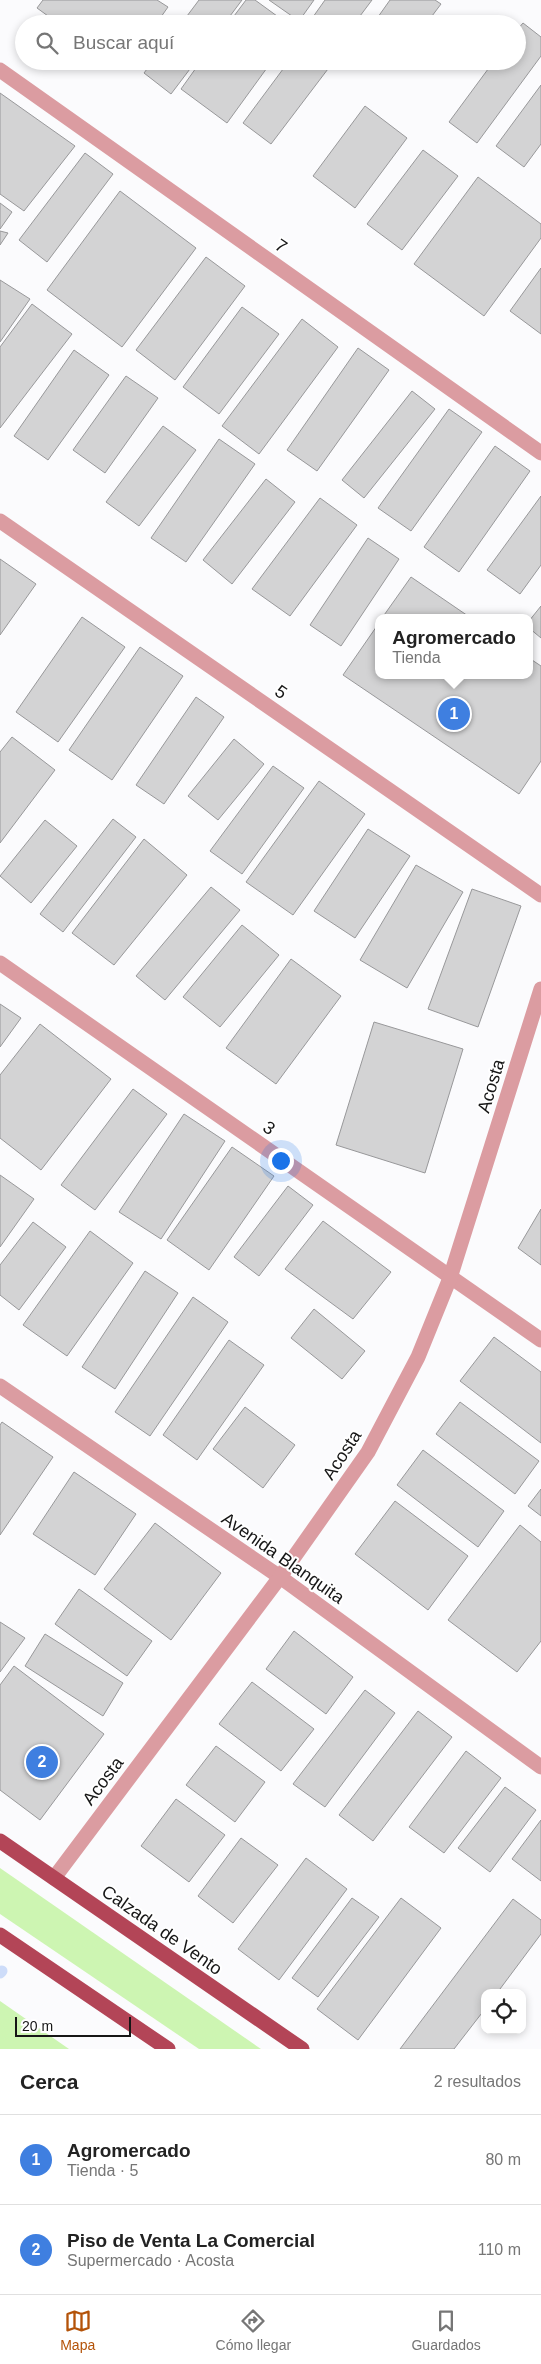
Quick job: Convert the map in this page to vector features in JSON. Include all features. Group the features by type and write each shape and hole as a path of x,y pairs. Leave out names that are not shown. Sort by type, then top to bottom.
{"main road":[{"name":"Calzada de Vento","path":"0,1841 302,2049"},
{"path":"0,1935 168,2049"}],"street":[{"name":"7","path":"0,70 541,453"},
{"name":"5","path":"0,520 541,895"},
{"name":"3","path":"0,963 541,1340"},
{"name":"Acosta","path":"54,1878 280,1577 368,1452 418,1356 450,1278 541,989"},
{"name":"Avenida Blanquita","path":"0,1386 280,1577 541,1767"}],"green space":[{"path":"0,1868 261,2049 199,2049 0,1914"},
{"path":"0,2001 69,2049 0,2049"}],"building":[{"path":"43,0 157,0 168,7 162,15 47,15 37,8"},
{"path":"199,0 242,0 231,15 188,15"},
{"path":"246,0 255,0 276,15 235,15"},
{"path":"269,0 314,0 303,15 290,15"},
{"path":"325,0 372,0 361,15 314,15"},
{"path":"390,0 435,0 441,4 433,15 379,15"},
{"path":"526,25 541,37 541,56 477,143 449,122 487,70 526,70"},
{"path":"146,70 189,70 171,94 144,73"},
{"path":"195,70 265,70 227,123 181,89"},
{"path":"282,70 327,70 271,144 243,123"},
{"path":"541,85 541,144 524,167 496,146"},
{"path":"0,93 75,146 24,211 0,194"},
{"path":"365,106 407,138 355,208 313,176"},
{"path":"423,150 458,176 402,250 367,224"},
{"path":"85,153 113,174 47,262 19,240"},
{"path":"478,177 541,224 541,238 484,316 414,264"},
{"path":"120,191 196,248 122,347 47,290"},
{"path":"0,203 12,212 0,229"},
{"path":"0,231 8,233 0,245"},
{"path":"206,257 245,286 175,380 136,350"},
{"path":"541,268 541,334 510,311"},
{"path":"0,280 30,299 0,342"},
{"path":"32,304 72,334 0,428 0,347"},
{"path":"242,307 279,334 219,414 183,387"},
{"path":"302,319 338,347 259,454 222,426"},
{"path":"358,348 389,370 317,471 287,450"},
{"path":"74,350 109,375 48,460 14,436"},
{"path":"126,376 158,398 105,473 73,450"},
{"path":"412,391 435,409 364,498 342,480"},
{"path":"449,409 482,432 411,531 378,508"},
{"path":"163,426 196,450 139,526 106,502"},
{"path":"219,439 255,464 186,562 151,538"},
{"path":"495,446 530,471 459,572 424,547"},
{"path":"266,479 295,502 232,584 203,560"},
{"path":"541,496 541,565 520,594 487,570"},
{"path":"320,498 357,525 290,616 252,589"},
{"path":"368,538 399,559 341,646 310,625"},
{"path":"0,559 36,584 0,635"},
{"path":"411,577 465,614 385,614"},
{"path":"541,606 541,638 533,631 533,616"},
{"path":"82,617 125,647 58,742 16,712"},
{"path":"375,629 375,679 533,679 533,661 541,666 541,761 519,794 343,675"},
{"path":"140,647 183,676 112,780 69,750"},
{"path":"196,697 224,717 164,804 136,785"},
{"path":"12,737 55,770 0,843 0,752"},
{"path":"234,739 264,764 218,820 188,796"},
{"path":"273,766 304,788 242,874 210,851"},
{"path":"319,781 365,814 293,915 246,882"},
{"path":"113,819 136,837 63,932 40,914"},
{"path":"45,820 77,846 31,903 0,876"},
{"path":"368,829 410,856 355,938 314,911"},
{"path":"144,839 187,875 114,965 72,933"},
{"path":"416,865 463,892 407,988 360,960"},
{"path":"211,887 240,910 165,1000 136,976"},
{"path":"472,889 521,906 478,1027 428,1009"},
{"path":"242,925 279,955 220,1027 183,997"},
{"path":"291,959 341,996 276,1084 226,1048"},
{"path":"0,1004 21,1018 0,1047"},
{"path":"374,1022 463,1049 425,1173 336,1145"},
{"path":"40,1024 111,1079 41,1170 0,1138 0,1075"},
{"path":"133,1089 167,1114 95,1210 61,1185"},
{"path":"184,1114 225,1141 161,1239 119,1212"},
{"path":"232,1147 274,1176 209,1270 167,1240"},
{"path":"0,1175 34,1199 0,1247"},
{"path":"288,1186 313,1205 259,1276 234,1257"},
{"path":"541,1209 541,1265 518,1248"},
{"path":"323,1221 391,1272 353,1319 285,1269"},
{"path":"33,1222 66,1247 19,1310 0,1295 0,1265"},
{"path":"90,1231 133,1263 67,1356 23,1325"},
{"path":"145,1271 178,1293 115,1389 82,1367"},
{"path":"193,1297 228,1322 150,1436 115,1412"},
{"path":"314,1309 365,1351 342,1379 291,1338"},
{"path":"494,1337 541,1372 541,1443 460,1381"},
{"path":"229,1340 264,1365 197,1460 163,1435"},
{"path":"460,1402 539,1461 515,1494 436,1434"},
{"path":"245,1407 295,1445 263,1488 213,1449"},
{"path":"2,1422 53,1457 0,1535 0,1425"},
{"path":"423,1450 504,1511 478,1547 397,1485"},
{"path":"74,1472 136,1514 95,1575 33,1534"},
{"path":"541,1489 541,1516 528,1506"},
{"path":"395,1501 468,1556 428,1610 355,1554"},
{"path":"155,1523 221,1573 171,1640 104,1589"},
{"path":"520,1525 541,1542 541,1641 517,1672 448,1620"},
{"path":"79,1589 152,1641 127,1676 55,1624"},
{"path":"0,1622 25,1638 0,1672"},
{"path":"294,1631 353,1677 326,1714 266,1669"},
{"path":"45,1634 123,1683 103,1716 25,1666"},
{"path":"14,1666 104,1734 40,1820 0,1790 0,1685"},
{"path":"252,1682 314,1729 281,1771 219,1724"},
{"path":"365,1690 395,1713 325,1807 293,1784"},
{"path":"418,1711 452,1737 373,1841 339,1815"},
{"path":"216,1746 265,1782 235,1822 186,1785"},
{"path":"466,1751 501,1778 444,1853 409,1827"},
{"path":"505,1787 536,1810 490,1872 458,1848"},
{"path":"176,1799 225,1835 189,1882 141,1846"},
{"path":"541,1820 541,1881 512,1859"},
{"path":"241,1838 278,1865 233,1923 198,1896"},
{"path":"306,1858 347,1889 279,1980 238,1949"},
{"path":"352,1898 379,1917 318,1997 292,1978"},
{"path":"401,1898 441,1928 358,2040 317,2009"},
{"path":"513,1899 541,1920 541,1934 500,1989 481,1989 481,2014 454,2049 400,2049"}],"place":[{"name":"Agromercado","path":"454,714"},
{"name":"Piso de Venta La Comercial","path":"42,1762"}]}
